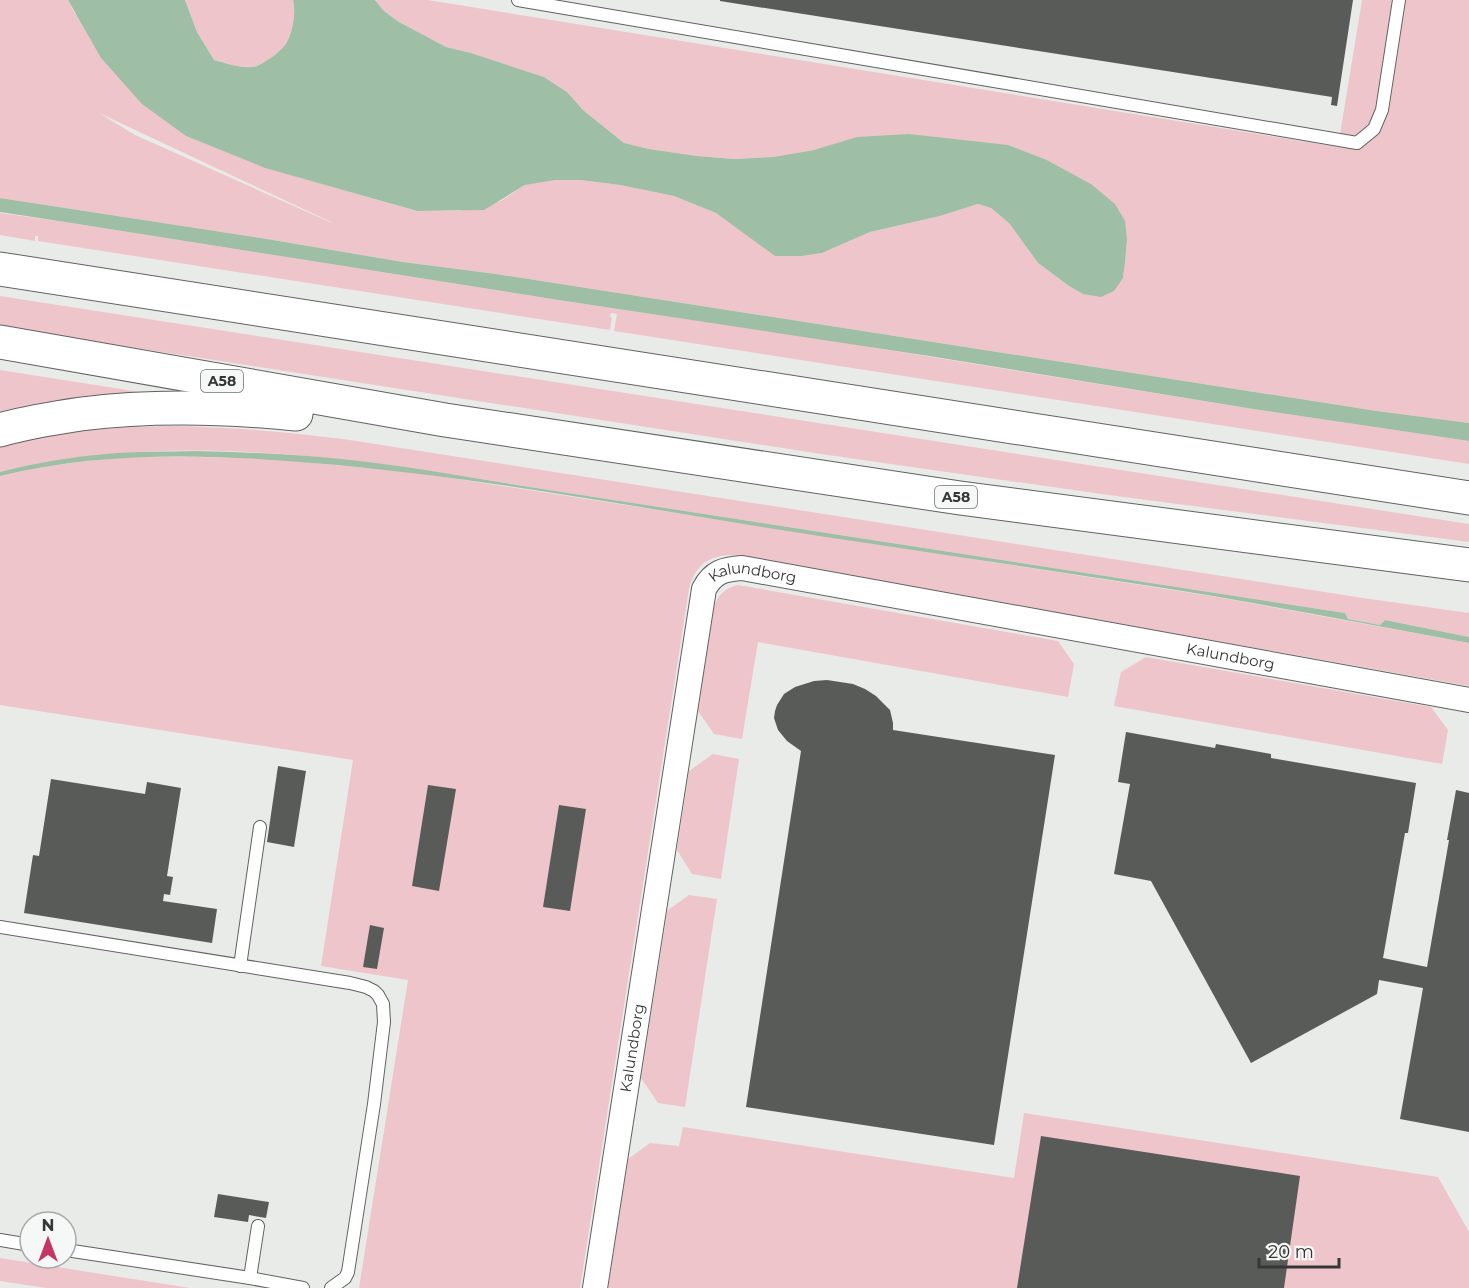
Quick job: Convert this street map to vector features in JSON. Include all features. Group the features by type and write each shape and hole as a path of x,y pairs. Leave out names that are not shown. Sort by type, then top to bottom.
{"highway":[{"path":"0,268 1469,498"},
{"name":"A58","path":"0,342 445,420 960,498 1469,565"},
{"name":"A58","path":"0,430 38,420 108,411 163,408 252,410 332,418 445,420"}],"street":[{"name":"Kalundborg","path":"595,1288 704,589 710,579 731,568 742,568 1469,700"}],"lane":[{"path":"518,0 1357,143 1374,129 1382,110 1399,0"},
{"path":"240,966 260,827"},
{"path":"0,927 350,983 375,991 383,1004 384,1022 374,1104 348,1272 345,1278 331,1288"},
{"path":"250,1278 258,1226"},
{"path":"0,1240 18,1243"},
{"path":"78,1252 303,1288"}],"shaded area":[{"path":"0,0 68,0 74,12 186,136 266,168 416,211 459,211 501,201 525,185 555,179 620,185 674,196 716,213 744,232 802,256 822,253 870,232 940,216 978,204 991,208 1009,223 1038,263 1083,294 1123,278 1127,240 1091,184 1047,160 1008,145 814,150 773,157 734,159 649,149 624,143 583,110 567,92 544,77 446,47 399,22 384,11 375,0 428,0 1338,147 1362,0 1469,0 1469,423 1377,411 496,274 403,262 0,198","holes":["99,113 331,222 135,135"]},
{"path":"68,0 185,0 197,32 214,60 235,66 252,67 274,56 285,45 293,22 293,0 375,0 384,11 399,22 446,47 544,77 567,92 583,110 624,143 649,149 734,159 773,157 814,150 857,137 909,134 1008,145 1047,160 1091,184 1115,204 1125,221 1127,240 1123,278 1114,291 1101,297 1083,294 1038,263 1009,223 991,208 978,204 940,216 870,232 822,253 802,256 775,256 716,213 674,196 580,180 555,180 525,185 484,210 417,211 265,168 186,136 142,104 101,58"},
{"path":"185,0 293,0 294,16 291,33 281,49 257,66 241,67 214,60 197,32"},
{"path":"0,198 403,262 496,274 1377,411 1469,423 1469,441 0,212"},
{"path":"0,213 1469,441 1469,464 614,331 617,314 611,313 610,330 38,241 38,236 35,236 35,241 0,235"},
{"path":"0,296 1469,524 1469,542 1101,494 821,454 0,327"},
{"path":"0,370 159,395 0,418"},
{"path":"172,426 258,430 343,439 1469,613 1469,637 1385,620 1380,625 1348,619 1345,613 470,477 336,459 268,453 132,452 65,459 0,472 0,446 5,444 67,432"},
{"path":"195,451 304,456 410,468 1345,613 1348,619 1380,625 1385,620 1469,637 1469,643 1219,597 537,490 369,468 273,460 155,457 77,462 0,476 0,472 79,457 128,452"},
{"path":"131,457 272,459 419,473 1217,597 1469,643 1469,686 733,555 710,559 699,568 689,589 580,1288 359,1288 408,980 321,966 353,760 0,705 0,476 49,466"},
{"path":"738,585 1058,641 1074,664 1068,697 758,642 742,739 714,734 698,711 714,607 723,593"},
{"path":"1146,657 1431,707 1448,730 1442,764 1114,706 1121,672"},
{"path":"713,754 739,759 721,879 692,874 677,850 689,771"},
{"path":"689,895 717,899 685,1107 658,1103 641,1078 667,913"},
{"path":"1024,1113 1438,1177 1469,1232 1469,1288 608,1288 628,1159 650,1143 679,1146 683,1127 1014,1178"},
{"path":"0,1258 18,1261 18,1270 76,1270 190,1288 46,1288 0,1281"}],"building":[{"path":"720,0 1353,0 1337,106 1331,105 1332,97"},
{"path":"827,680 853,684 876,696 890,710 893,730 1055,755 994,1145 746,1107 801,751 787,741 778,730 774,718 775,711 784,694 795,687 814,681"},
{"path":"1126,732 1215,748 1216,744 1271,754 1271,758 1416,783 1383,958 1427,967 1456,790 1469,793 1469,1132 1400,1119 1423,988 1379,980 1377,994 1251,1063 1151,881 1114,874 1130,784 1118,782"},
{"path":"278,766 306,771 294,847 267,842"},
{"path":"51,779 145,794 147,782 181,788 167,876 173,877 170,895 164,894 163,901 217,909 212,943 24,913 33,855 39,856"},
{"path":"428,785 456,789 439,891 412,886"},
{"path":"559,805 586,809 570,911 543,907"},
{"path":"370,925 384,928 377,969 363,967"},
{"path":"1041,1136 1300,1176 1284,1288 1017,1288"},
{"path":"218,1194 269,1202 266,1218 249,1215 248,1222 214,1217"}]}
